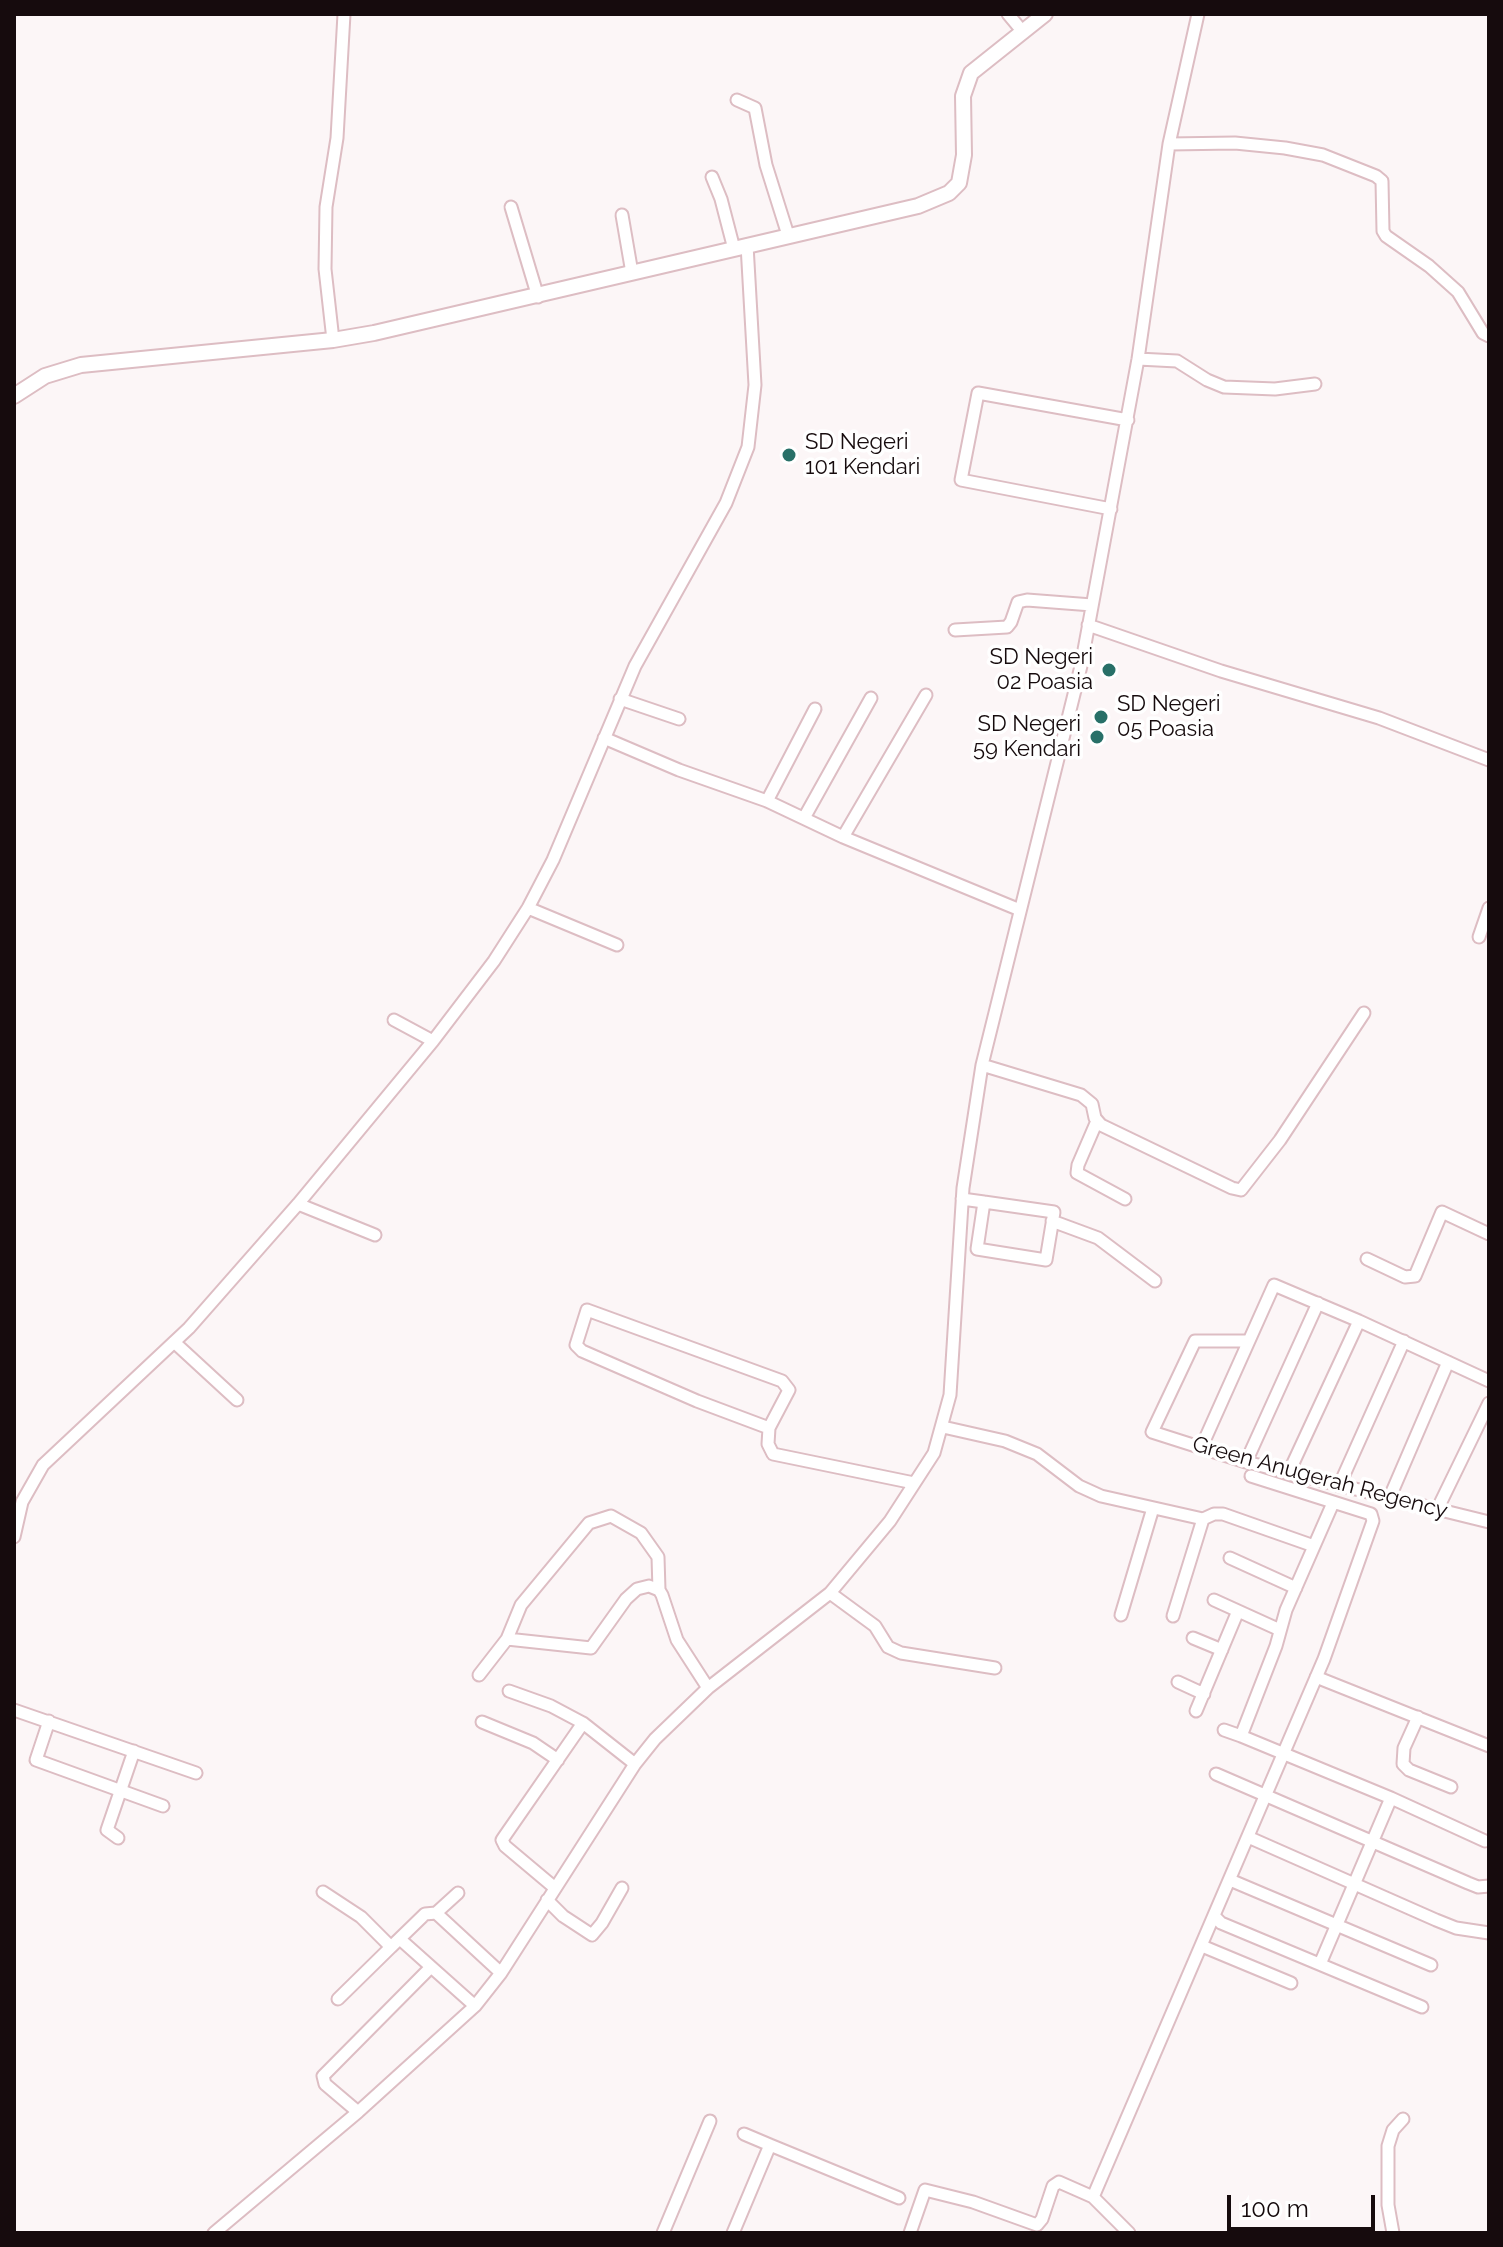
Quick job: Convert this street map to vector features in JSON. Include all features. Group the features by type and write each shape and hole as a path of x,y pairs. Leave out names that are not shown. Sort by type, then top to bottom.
{"street":[{"path":"333,340 325,269 326,207 337,138 344,14"},
{"path":"1008,14 1023,32"},
{"path":"14,396 45,376 81,365 333,340 538,297 918,206 949,193 959,183 964,155 962,116 966,81 977,66 1045,14"},
{"path":"214,2233 358,2112 475,2006 501,1973 635,1764 676,1716 830,1593 890,1521 934,1453 950,1395 962,1199 982,1065 1081,666 1128,420 1169,144 1198,14"},
{"path":"737,100 755,108 766,165 788,235"},
{"path":"1169,144 1235,143 1285,148 1323,155 1376,176 1382,181 1383,231 1386,236 1429,266 1458,292 1483,333 1489,336"},
{"path":"14,1537 22,1502 43,1465 174,1342 298,1204 433,1041 494,961 528,908 553,860 620,699 683,577 726,503 748,447 755,385 741,247 712,177"},
{"path":"511,207 538,297"},
{"path":"622,215 632,273"},
{"path":"1138,359 1177,361 1224,387 1275,389 1315,384"},
{"path":"1111,509 961,480 978,393 1128,420"},
{"path":"955,630 1007,627 1018,602 1027,600 1092,605"},
{"path":"1088,625 1221,671 1379,718 1489,760"},
{"path":"843,837 926,695"},
{"path":"804,818 871,698"},
{"path":"620,699 679,719"},
{"path":"767,801 815,709"},
{"path":"604,738 679,770 767,801 843,837 1020,910"},
{"path":"528,908 617,945"},
{"path":"1479,937 1489,908"},
{"path":"982,1065 1081,1095 1092,1104 1101,1125 1241,1190 1280,1140 1364,1013"},
{"path":"394,1020 433,1041"},
{"path":"1097,1121 1077,1173 1125,1199"},
{"path":"962,1199 984,1202 1054,1212 1046,1260 977,1249 984,1202"},
{"path":"298,1204 375,1235"},
{"path":"1367,1259 1405,1277 1415,1276 1442,1212 1489,1234"},
{"path":"1052,1221 1098,1238 1155,1281"},
{"path":"1201,1448 1274,1285 1489,1381"},
{"path":"1246,1462 1318,1303"},
{"path":"769,1428 697,1401 582,1351 576,1345 587,1310 782,1381 789,1390 769,1428 768,1444 773,1454 914,1483"},
{"path":"1289,1472 1359,1321"},
{"name":"Green Anugerah Regency","path":"1247,1341 1195,1341 1152,1432 1246,1462 1488,1521"},
{"path":"1339,1486 1404,1341"},
{"path":"174,1342 237,1400"},
{"path":"1389,1499 1448,1362"},
{"path":"1437,1510 1489,1403"},
{"path":"943,1427 1005,1441 1037,1454 1079,1486 1101,1496 1203,1519 1223,1514 1314,1546"},
{"path":"1093,2197 1316,1677 1373,1521 1371,1514 1251,1476"},
{"path":"1241,1736 1296,1588 1333,1503"},
{"path":"1121,1615 1153,1508"},
{"path":"479,1675 507,1639 521,1605 540,1579 589,1523 611,1516 641,1533 658,1557 659,1590 677,1640 708,1688"},
{"path":"1173,1616 1203,1519"},
{"path":"1230,1558 1296,1588"},
{"path":"507,1639 591,1648 620,1605 637,1589 649,1586 659,1590"},
{"path":"830,1593 875,1626 888,1647 901,1653 995,1668"},
{"path":"1214,1600 1280,1630"},
{"path":"1196,1711 1238,1611"},
{"path":"1193,1638 1222,1650"},
{"path":"1316,1677 1489,1746"},
{"path":"1178,1682 1204,1694"},
{"path":"509,1691 551,1706 583,1723 635,1764"},
{"path":"14,1710 196,1773"},
{"path":"1418,1717 1404,1748 1403,1764 1409,1770 1451,1787"},
{"path":"49,1721 36,1760 163,1806"},
{"path":"482,1722 533,1743 558,1760"},
{"path":"555,1888 512,1854 502,1840 583,1723"},
{"path":"1224,1730 1391,1798 1485,1841"},
{"path":"118,1838 107,1830 134,1751"},
{"path":"1216,1774 1468,1883 1478,1887 1489,1886"},
{"path":"1320,1964 1391,1798"},
{"path":"1248,1837 1456,1928 1489,1933"},
{"path":"1230,1880 1431,1965"},
{"path":"547,1900 563,1916 592,1935 622,1888"},
{"path":"323,1892 431,1967 475,2006"},
{"path":"338,1999 425,1914 436,1913 458,1893"},
{"path":"436,1913 501,1973"},
{"path":"1215,1917 1221,1923 1422,2007"},
{"path":"1202,1946 1291,1983"},
{"path":"358,2112 325,2084 323,2076 431,1967"},
{"path":"1393,2233 1388,2205 1388,2146 1393,2130 1403,2119"},
{"path":"663,2233 710,2121"},
{"path":"744,2134 899,2198"},
{"path":"733,2233 770,2145"},
{"path":"910,2233 925,2190 957,2197 1037,2225 1056,2183 1063,2182 1093,2197 1129,2233"}],"place":[{"name":"SD Negeri 101 Kendari","path":"789,455"},
{"name":"SD Negeri 02 Poasia","path":"1109,670"},
{"name":"SD Negeri 05 Poasia","path":"1101,717"},
{"name":"SD Negeri 59 Kendari","path":"1097,737"}]}
